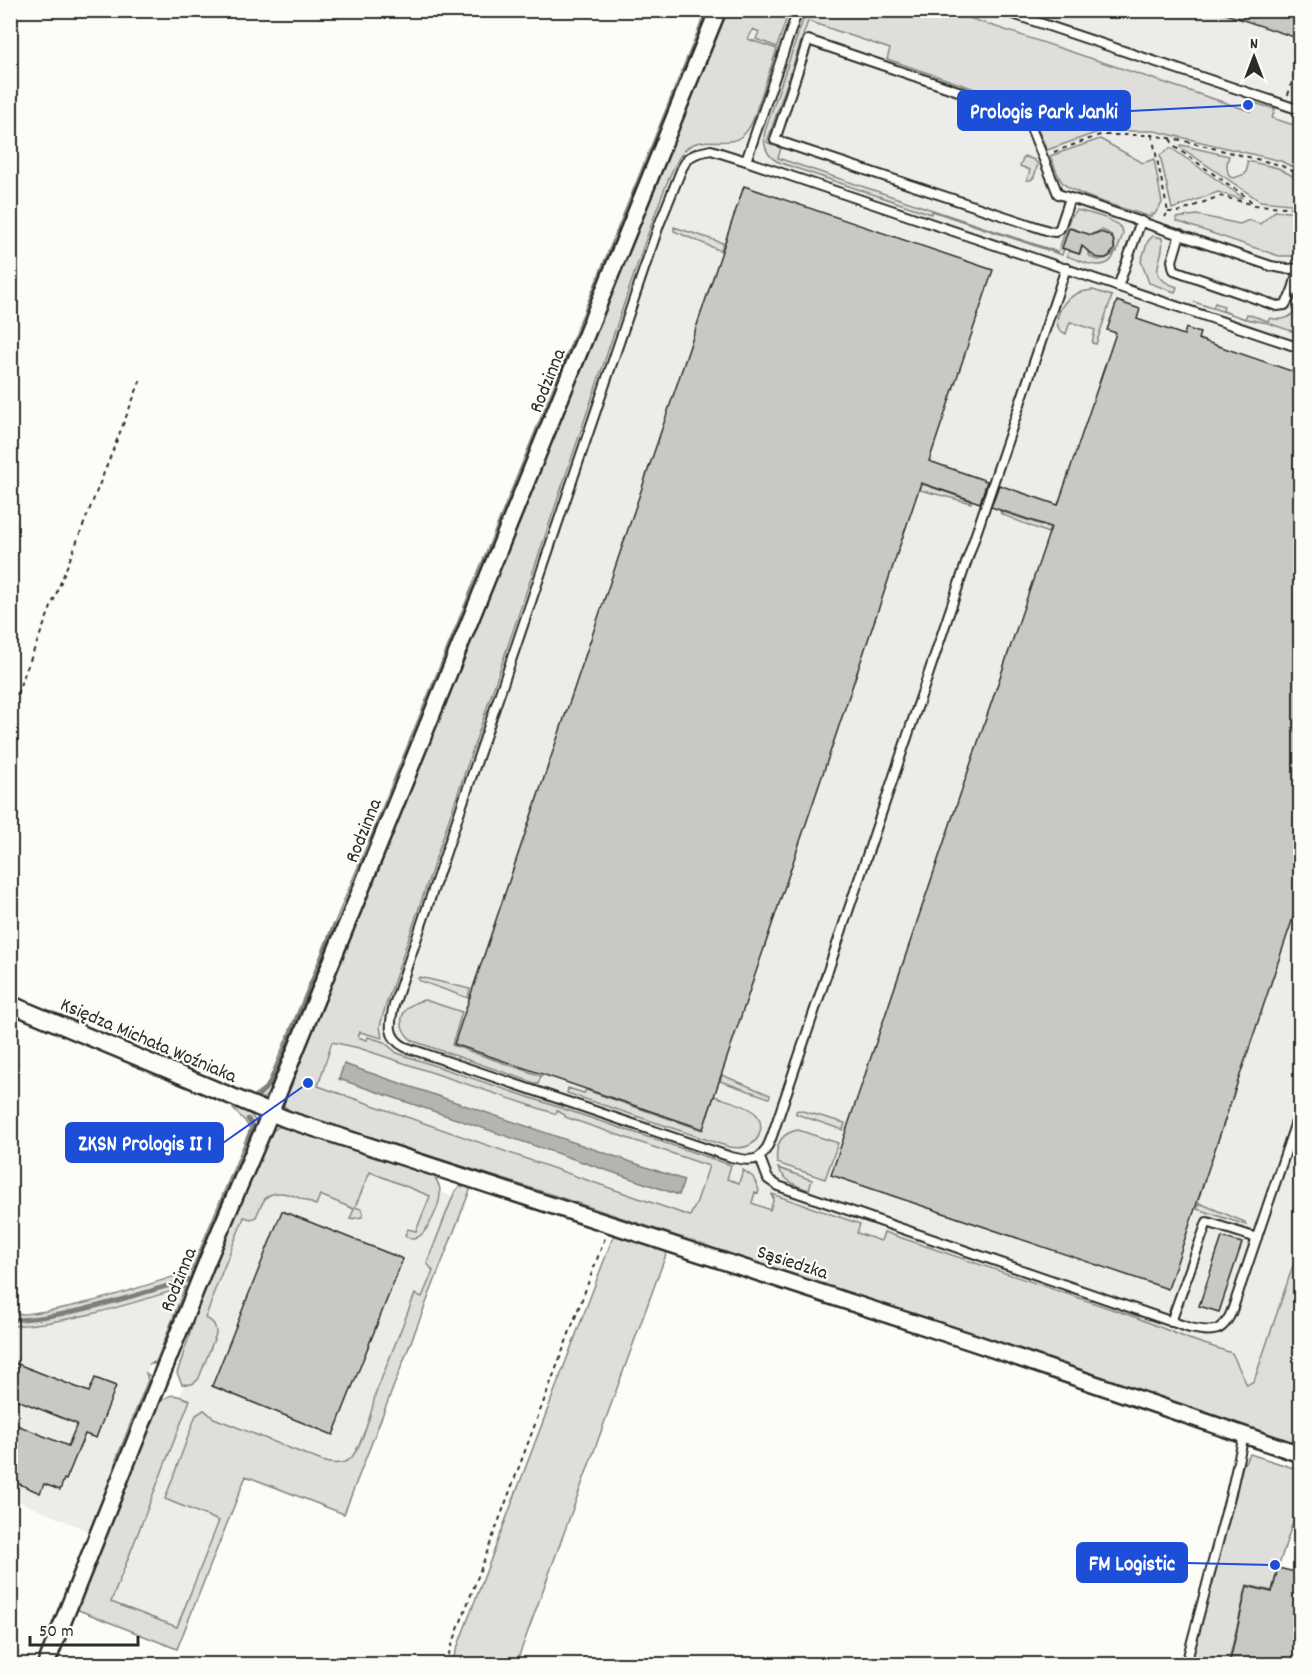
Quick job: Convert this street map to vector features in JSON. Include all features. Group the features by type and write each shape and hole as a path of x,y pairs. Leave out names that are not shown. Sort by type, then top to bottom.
{"street":[{"name":"Rodzinna","path":"46,1665 208,1259 270,1113 718,10"},
{"name":"Księdza Michała Woźniaka","path":"10,1004 270,1113"},
{"name":"Sąsiedzka","path":"270,1113 986,1347 1300,1454"}],"lane":[{"path":"746,161 798,10"},
{"path":"1002,10 1300,110"},
{"path":"1070,198 1060,228 1055,232 1049,231 775,140 808,40 1020,112 1029,123 1058,194 1180,234 1271,266 1287,269 1299,268 1288,302 1277,306 1174,270 1172,261 1180,234"},
{"path":"1066,268 772,1136 760,1158 748,1161 731,1157 405,1047 396,1042 390,1023 394,1005 651,249 688,158 706,150 716,151 1066,268 1300,348"},
{"path":"1118,287 1141,221"},
{"path":"760,1158 768,1179 778,1186 1171,1322 1203,1331 1213,1331 1225,1325 1233,1308 1300,1110"},
{"path":"1171,1322 1207,1221 1257,1238"},
{"path":"1186,1665 1244,1435"}],"path":[{"path":"1288,95 1300,56"},
{"path":"1042,156 1100,135 1152,135 1280,165 1300,175"},
{"path":"1152,135 1168,212 1164,219"},
{"path":"1169,138 1175,147 1245,196 1255,206"},
{"path":"1168,212 1178,212 1220,196 1255,206 1300,208"},
{"path":"10,711 141,379"},
{"path":"445,1665 611,1224"}],"shaded area":[{"path":"706,11 713,11 275,1084 266,1096 256,1099 252,1097 267,1085 370,838"},
{"path":"723,11 789,11 777,47 756,39 759,32 753,29 748,39 777,49 753,120 746,132 731,141 704,142 686,149 669,177 385,1008 380,1026 382,1038 360,1032 358,1037 367,1040 368,1037 384,1042 397,1053 731,1165 727,1179 739,1183 743,1170 753,1177 759,1190 758,1193 755,1192 752,1203 770,1210 774,1198 772,1194 860,1224 857,1233 881,1241 884,1232 1135,1317 1189,1339 1232,1353 1247,1385 1254,1381 1300,1245 1300,1445 859,1296 292,1112 284,1106 284,1097","holes":["332,1042 359,1048 556,1114 557,1111 565,1117 709,1166 696,1204 690,1216 318,1086"]},
{"path":"736,11 879,11 1300,152 1300,1438 310,1086 316,1071 308,1067"},
{"path":"806,11 948,11 1250,111 1254,103 1275,109 1272,118 1300,127 1300,171 1281,161 1155,131 1101,131 1047,150 1028,107 887,59 890,49 808,21 767,142 781,148 778,158 1058,252 1070,218 1077,210 1089,213 1111,221 1121,228 1123,233 1117,252 1107,263 1094,265 1067,256 1069,251 1080,254 1087,234 1069,227 1062,255 781,163 772,158 767,150 764,141 765,131","holes":["1101,230 1111,235 1115,248 1112,255 1100,260 1092,258 1087,248 1090,235"]},
{"path":"918,11 1300,11 1300,141"},
{"path":"1100,139 1143,163 1154,159 1162,203 1154,215 1152,214 1151,217 1103,202 1077,192 1062,182 1050,156"},
{"path":"1181,145 1229,156 1227,170 1230,177 1234,178 1245,174 1247,161 1278,168 1300,180 1300,188 1298,187 1295,196 1300,198 1300,205 1260,201 1180,147"},
{"path":"1171,148 1242,197 1240,199 1218,192 1172,209 1160,155"},
{"path":"1024,156 1038,164 1031,180 1027,180 1030,170 1020,166"},
{"path":"1275,211 1300,213 1300,256 1279,256 1176,221 1176,218 1197,215 1240,224 1249,220 1260,224"},
{"path":"674,227 723,243 721,251 674,231"},
{"path":"1153,236 1162,238 1163,246 1158,272 1166,282 1177,287 1175,292 1149,283 1141,261 1148,241"},
{"path":"1093,290 1112,296 1096,344 1092,343 1095,330 1070,322 1066,334 1059,330 1057,319 1068,299 1078,293"},
{"path":"1300,297 1300,334 1268,323 1245,319 1247,314 1268,321 1270,318 1287,318 1294,312"},
{"path":"1194,302 1213,308 1215,303 1224,306 1223,311 1236,316"},
{"path":"922,484 971,501 971,503 920,490"},
{"path":"1000,511 1050,528 1048,533 1001,514"},
{"path":"418,978 470,989 468,998 420,981"},
{"path":"425,1000 462,1012 452,1045 541,1076 538,1084 413,1041 403,1029 402,1016 410,1006"},
{"path":"344,1064 684,1180 679,1195 339,1079"},
{"path":"722,1075 770,1095 770,1097 720,1081"},
{"path":"568,1088 584,1093 586,1090 702,1130 714,1096 750,1109 757,1116 761,1126 759,1135 753,1143 740,1148 729,1147 567,1093"},
{"path":"238,1108 250,1114 257,1126 159,1362 150,1364 156,1362 185,1287 77,1317 11,1326 10,1315 79,1305 191,1271 250,1129 233,1109"},
{"path":"799,1110 845,1123 843,1130 796,1114"},
{"path":"286,1126 432,1173 440,1188 436,1210 421,1235 413,1239 407,1237 405,1235 408,1229 416,1231 430,1196 370,1172 355,1207 361,1209 362,1217 350,1219 354,1209 320,1195 316,1205 286,1194 268,1196 256,1217 251,1219 244,1217 205,1318 213,1324 216,1334 199,1378 192,1384 182,1384 177,1373 197,1305 217,1254 270,1133 278,1127"},
{"path":"798,1130 838,1143 825,1179 777,1163 780,1141 787,1134"},
{"path":"278,1138 465,1201 344,1514 247,1476 177,1649 83,1612 167,1403 180,1396 184,1384 181,1369"},
{"path":"778,1168 812,1180 809,1190 791,1182"},
{"path":"472,1185 344,1514 246,1476 177,1649 76,1609 158,1404 166,1397 176,1395 190,1400 111,1602 177,1627 219,1521 165,1499 196,1415 204,1410 214,1418 325,1462 340,1463 350,1459 362,1438 375,1395 415,1294 422,1297 433,1271 427,1263 455,1191 460,1186"},
{"path":"1199,1203 1245,1222 1246,1225 1197,1209"},
{"path":"620,1233 668,1249 516,1664 451,1664 613,1237"},
{"path":"185,1287 155,1362 151,1363 146,1373 148,1379 117,1459 120,1461 93,1533 11,1498 10,1326 103,1312"},
{"path":"146,1373 151,1377 152,1383 121,1461 116,1460 148,1380"},
{"path":"1250,1454 1300,1470 1300,1500 1272,1591 1247,1585 1228,1664 1190,1664 1243,1465"}],"building":[{"path":"1222,10 1300,10 1300,39 1222,13"},
{"path":"744,186 993,270 929,461 987,481 980,503 921,483 703,1129 454,1044"},
{"path":"1069,228 1091,235 1100,232 1109,235 1113,239 1114,250 1106,258 1100,258 1095,257 1082,246 1079,254 1062,248"},
{"path":"1117,301 1140,309 1137,319 1184,335 1186,328 1200,333 1198,339 1300,374 1300,897 1168,1289 831,1175 1051,527 991,507 999,485 1058,505 1116,333 1107,330"},
{"path":"282,1211 403,1259 333,1435 212,1386"},
{"path":"1222,1237 1242,1243 1219,1312 1199,1306"},
{"path":"10,1361 89,1392 95,1378 116,1386 96,1438 85,1434 60,1490 44,1484 40,1493 10,1480 10,1422 68,1446 77,1424 10,1397"},
{"path":"1278,1568 1300,1573 1300,1665 1229,1665 1247,1586 1272,1592"}],"waterway":[{"path":"258,1096 268,1086 281,1060 334,926"},
{"path":"191,1279 248,1142 253,1127 248,1119"},
{"path":"10,1320 78,1311 188,1280"}],"place":[{"name":"Prologis Park Janki","path":"1248,105"},
{"name":"ZKSN Prologis II 1","path":"308,1083"},
{"name":"FM Logistic","path":"1275,1565"}]}
